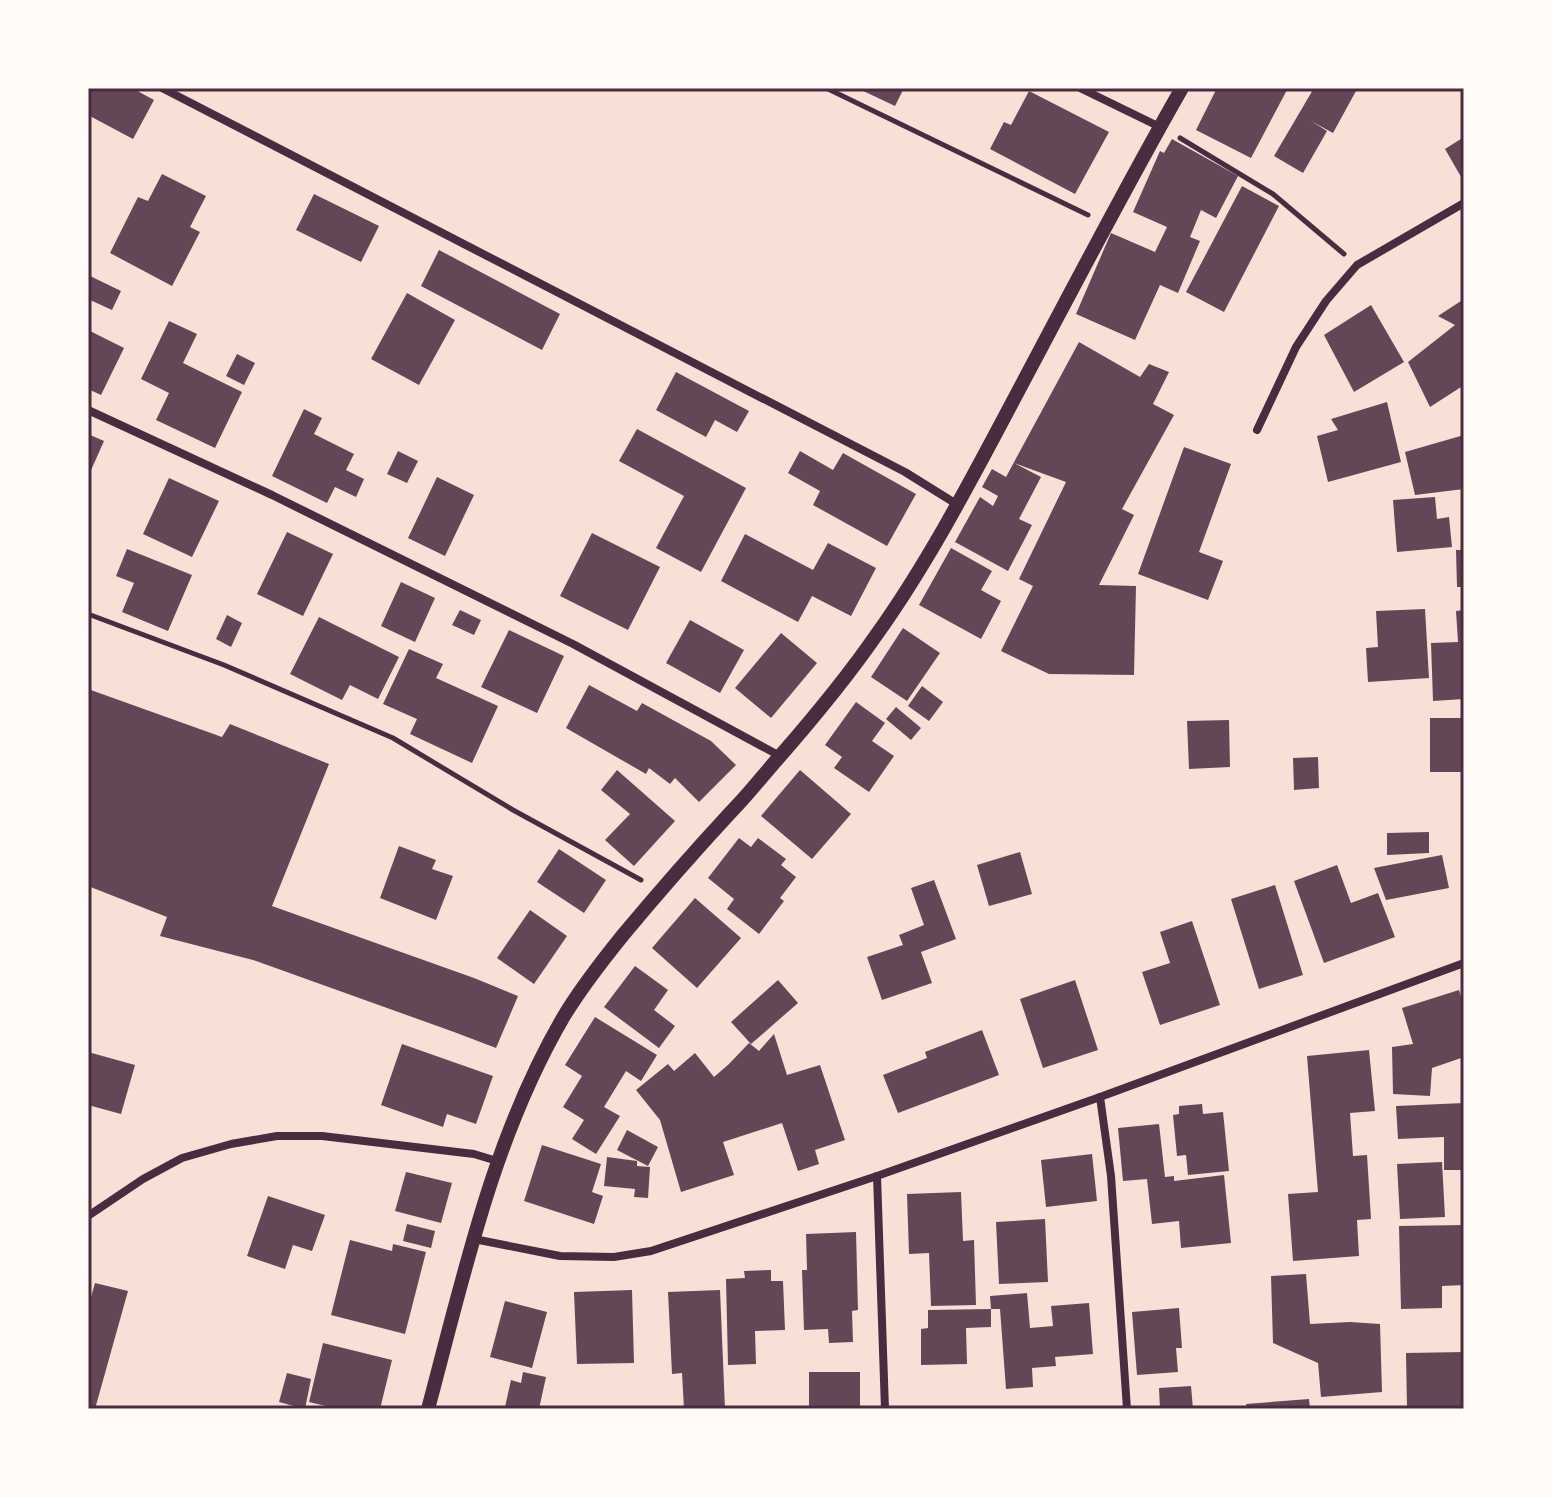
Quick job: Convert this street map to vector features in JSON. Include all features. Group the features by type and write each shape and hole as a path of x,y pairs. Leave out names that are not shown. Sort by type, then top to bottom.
{"street":[{"path":"162,88 905,472 958,505"},
{"path":"1080,88 1160,127"},
{"path":"428,1409 497,1161 526,1088 566,1013 660,891 813,718 877,635 958,505 1182,88"},
{"path":"1257,430 1296,347 1326,301 1357,265 1464,203"},
{"path":"88,410 272,495 573,644 780,756"},
{"path":"474,1239 560,1256 614,1257 651,1251 877,1176 1464,963"},
{"path":"1100,1097 1111,1176 1127,1409"},
{"path":"88,1216 143,1179 182,1158 231,1144 277,1136 322,1136 474,1154 497,1161"},
{"path":"877,1176 885,1409"}],"path":[{"path":"826,88 1107,225"},
{"path":"1160,127 1273,194 1357,265"},
{"path":"88,614 224,665 393,738 513,810 660,891"}],"building":[{"path":"88,88 132,88 154,100 133,139 88,115"},
{"path":"857,88 904,88 895,106"},
{"path":"1217,88 1288,88 1251,158 1196,130"},
{"path":"1314,88 1349,88 1356,91 1333,133 1311,121 1327,131 1303,173 1274,156"},
{"path":"1029,91 1109,132 1075,194 990,149 1004,122 1011,125"},
{"path":"1464,137 1464,182 1445,149"},
{"path":"1172,139 1238,176 1216,218 1201,210 1190,237 1200,241 1178,293 1160,285 1135,340 1076,314 1111,233 1155,252 1167,227 1133,212 1160,151 1164,153"},
{"path":"162,174 206,196 190,227 200,232 172,286 110,253 138,197 148,201"},
{"path":"1242,186 1279,206 1224,312 1186,292"},
{"path":"314,194 379,226 361,262 296,230"},
{"path":"439,250 560,314 542,350 421,286"},
{"path":"88,275 121,291 112,310 88,299"},
{"path":"407,293 455,320 419,385 371,359"},
{"path":"1464,299 1464,394 1461,387 1430,407 1408,362 1455,325 1438,316"},
{"path":"1371,305 1404,362 1354,392 1324,335"},
{"path":"169,321 197,334 183,363 242,392 215,448 156,420 169,393 141,379"},
{"path":"88,330 124,348 101,395 88,389"},
{"path":"1079,342 1140,377 1149,364 1169,372 1153,404 1174,415 1122,509 1134,515 1099,585 1136,586 1134,675 1049,674 1001,651 1033,586 1019,579 1066,482 1014,463 1041,477 1019,519 1032,525 1008,571 955,542 980,497 993,506 998,496 982,487 992,469 1006,477"},
{"path":"237,354 255,363 244,385 226,376"},
{"path":"676,372 749,411 737,432 715,420 706,437 656,410"},
{"path":"1387,402 1401,462 1328,482 1317,436 1338,430 1331,419"},
{"path":"304,409 322,418 314,434 354,454 346,470 364,479 356,497 335,487 327,503 272,476"},
{"path":"637,429 746,488 701,572 656,548 684,496 619,461"},
{"path":"88,434 104,441 88,477"},
{"path":"1464,435 1464,489 1415,495 1405,452"},
{"path":"1184,447 1231,464 1199,552 1223,561 1208,600 1138,574"},
{"path":"398,451 418,461 407,483 387,474"},
{"path":"800,451 833,470 843,453 916,494 887,546 813,505 820,491 788,473"},
{"path":"437,477 474,495 445,556 408,538"},
{"path":"169,478 219,501 192,557 143,534"},
{"path":"1435,497 1437,519 1449,517 1452,547 1397,552 1393,500"},
{"path":"287,532 333,554 303,616 257,594"},
{"path":"592,533 660,567 628,630 560,596"},
{"path":"745,534 813,570 828,543 876,568 851,616 812,596 798,622 721,581"},
{"path":"951,548 992,571 981,590 1001,601 981,639 919,605"},
{"path":"127,549 192,575 168,631 122,612 134,583 116,576"},
{"path":"1456,550 1464,550 1464,587 1457,587"},
{"path":"401,582 435,598 415,642 381,626"},
{"path":"1425,609 1429,678 1368,682 1366,648 1378,647 1376,611"},
{"path":"460,610 481,620 474,635 452,625"},
{"path":"1464,610 1464,699 1433,701 1431,643 1458,642 1456,611"},
{"path":"227,615 242,623 231,647 216,639"},
{"path":"319,617 399,657 378,699 350,685 342,700 290,674"},
{"path":"690,620 744,650 720,693 666,663"},
{"path":"903,628 940,653 907,701 871,677"},
{"path":"509,630 564,656 537,713 481,687"},
{"path":"781,633 817,663 771,718 735,688"},
{"path":"409,649 443,664 436,678 498,706 472,763 410,734 417,719 383,704"},
{"path":"589,685 637,711 642,703 711,741 736,765 699,802 675,778 670,784 649,768 646,774 566,728"},
{"path":"922,686 943,702 929,721 908,706"},
{"path":"88,689 222,737 230,724 329,764 272,906 518,996 496,1048 253,960 160,936 167,917 88,886"},
{"path":"856,702 885,723 872,741 894,756 869,792 834,768 842,757 825,745"},
{"path":"896,707 921,728 911,740 886,719"},
{"path":"1430,718 1464,718 1464,772 1430,772"},
{"path":"1229,720 1230,767 1189,769 1187,721"},
{"path":"1318,757 1319,788 1294,790 1293,758"},
{"path":"617,770 675,821 634,866 605,840 630,814 601,790"},
{"path":"800,770 851,814 812,859 761,816"},
{"path":"1429,832 1429,853 1387,855 1387,833"},
{"path":"739,838 751,847 758,838 786,859 781,865 796,877 780,898 784,901 759,934 727,909 734,899 708,878"},
{"path":"399,846 436,860 432,869 453,876 436,920 380,898"},
{"path":"559,849 606,880 584,913 537,882"},
{"path":"1020,852 1032,894 989,906 977,865"},
{"path":"1442,855 1449,888 1386,900 1374,868"},
{"path":"1337,865 1351,903 1378,893 1395,937 1324,963 1294,881"},
{"path":"934,880 956,939 921,952 932,983 882,1000 867,957 903,945 899,935 924,925 911,888"},
{"path":"1275,885 1303,975 1259,989 1231,899"},
{"path":"695,898 741,938 697,988 652,948"},
{"path":"530,910 567,936 534,984 497,958"},
{"path":"1192,921 1220,1005 1160,1025 1142,972 1170,963 1160,932"},
{"path":"635,966 668,990 654,1010 675,1026 659,1048 604,1007"},
{"path":"778,980 798,1003 751,1044 731,1022"},
{"path":"1075,980 1098,1050 1043,1068 1020,999"},
{"path":"1459,990 1464,1006 1464,1057 1432,1068 1430,1096 1393,1094 1392,1047 1413,1044 1402,1008"},
{"path":"595,1017 657,1055 641,1081 626,1071 604,1107 620,1116 596,1154 572,1139 584,1120 563,1107 582,1076 565,1065"},
{"path":"982,1030 999,1075 898,1113 883,1075 927,1058 925,1052"},
{"path":"774,1034 787,1075 820,1065 845,1140 815,1150 819,1164 798,1171 782,1123 723,1142 734,1175 681,1192 660,1120 636,1090 668,1064 674,1071 695,1053 714,1077 749,1043 759,1051"},
{"path":"402,1044 493,1076 476,1124 447,1114 443,1127 381,1105"},
{"path":"1369,1050 1375,1111 1350,1113 1353,1156 1367,1155 1371,1219 1357,1220 1359,1256 1293,1261 1288,1194 1318,1192 1307,1056"},
{"path":"88,1052 135,1065 121,1114 88,1105"},
{"path":"1464,1103 1464,1170 1444,1170 1444,1137 1398,1139 1396,1106"},
{"path":"1202,1104 1203,1114 1223,1112 1229,1171 1188,1175 1186,1155 1177,1156 1173,1115 1179,1114 1179,1106"},
{"path":"1159,1124 1165,1177 1174,1176 1174,1181 1224,1175 1231,1243 1181,1248 1179,1221 1152,1224 1147,1179 1123,1181 1118,1128"},
{"path":"627,1130 658,1147 648,1166 617,1150"},
{"path":"542,1145 601,1164 592,1192 603,1196 594,1224 524,1201"},
{"path":"1092,1154 1097,1201 1046,1207 1041,1160"},
{"path":"607,1157 637,1161 637,1166 650,1167 648,1198 634,1197 635,1189 604,1186"},
{"path":"1442,1162 1445,1217 1400,1219 1397,1164"},
{"path":"406,1172 452,1183 441,1223 395,1211"},
{"path":"961,1192 963,1241 974,1240 976,1305 931,1306 929,1253 909,1254 907,1194"},
{"path":"268,1196 325,1215 312,1251 293,1245 285,1269 247,1256"},
{"path":"1045,1219 1048,1282 999,1284 996,1222"},
{"path":"407,1224 435,1231 431,1248 403,1241"},
{"path":"1464,1225 1464,1285 1442,1286 1442,1308 1401,1309 1399,1226"},
{"path":"856,1232 858,1310 852,1311 853,1342 829,1343 828,1329 804,1330 802,1270 807,1270 806,1234"},
{"path":"350,1240 392,1251 393,1244 426,1252 405,1334 331,1315"},
{"path":"771,1270 771,1281 783,1281 785,1330 755,1331 756,1364 728,1365 726,1279 745,1278 744,1271"},
{"path":"1306,1274 1310,1324 1380,1324 1382,1392 1321,1397 1318,1363 1273,1343 1271,1276"},
{"path":"95,1283 128,1291 95,1409 88,1409 88,1308"},
{"path":"632,1290 634,1363 577,1364 574,1292"},
{"path":"720,1290 725,1409 684,1409 682,1373 672,1374 668,1292"},
{"path":"1027,1293 1030,1328 1053,1326 1051,1306 1089,1303 1093,1354 1055,1357 1056,1366 1032,1368 1033,1387 1006,1389 1000,1309 991,1309 990,1296"},
{"path":"505,1301 547,1312 532,1368 490,1357"},
{"path":"1179,1308 1182,1348 1176,1348 1178,1372 1137,1375 1132,1312"},
{"path":"991,1309 991,1327 966,1328 967,1364 921,1365 921,1329 928,1328 928,1310"},
{"path":"323,1343 392,1360 380,1409 338,1409 309,1402"},
{"path":"1464,1352 1464,1409 1407,1409 1406,1353"},
{"path":"523,1372 546,1377 539,1409 505,1407 511,1380 521,1383"},
{"path":"809,1372 860,1372 860,1409 809,1409"},
{"path":"287,1373 311,1379 305,1409 279,1402"},
{"path":"1191,1386 1193,1409 1160,1409 1159,1388"},
{"path":"1309,1399 1310,1409 1247,1409 1246,1404"}]}
